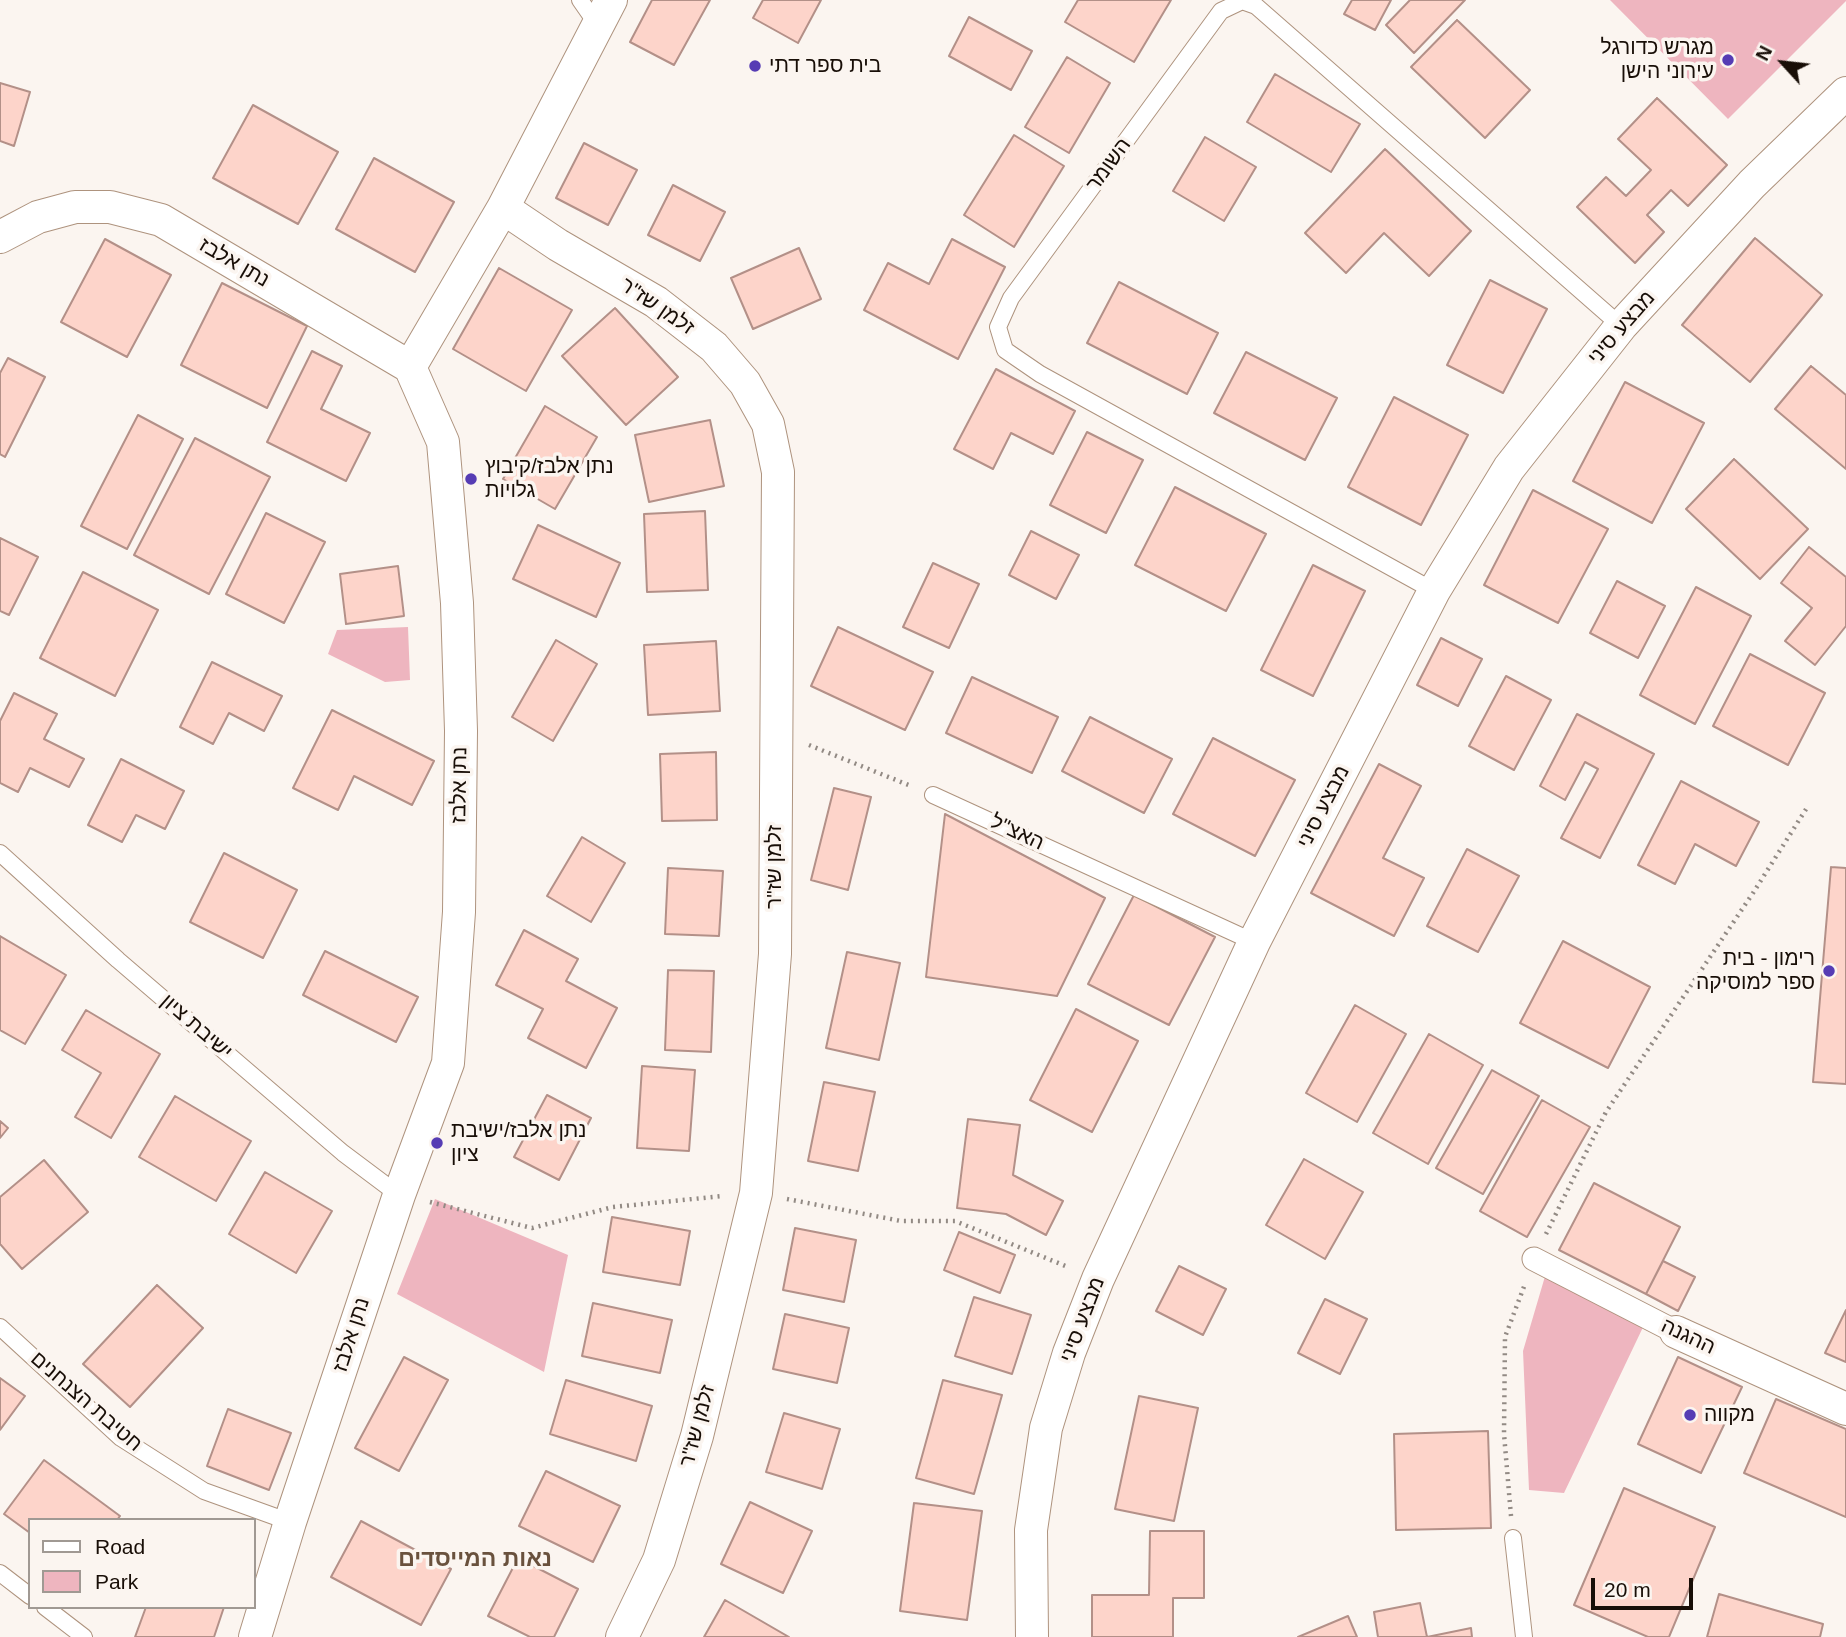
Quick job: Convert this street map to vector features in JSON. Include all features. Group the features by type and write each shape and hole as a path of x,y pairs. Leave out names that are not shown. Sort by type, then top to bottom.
{"street":[{"path":"410,367 503,208 605,13"},
{"name":"מבצע סיני","path":"1032,1637 1031,1530 1046,1428 1069,1353 1098,1279 1254,942 1434,591 1508,468 1621,326 1752,184 1846,93"},
{"name":"נתן אלבז","path":"0,237 37,217 75,208 110,207 161,220 410,367 443,442 457,603 461,731 459,912 448,1063 399,1195 290,1522 255,1637"},
{"name":"זלמן שז\"ר","path":"503,208 656,302 714,346 745,383 768,424 778,472 775,954 756,1193 697,1436 659,1560 622,1637"},
{"name":"ההגנה","path":"1534,1259 1676,1332 1846,1409"}],"lane":[{"path":"580,0 605,13"},
{"name":"השומר","path":"1434,591 1040,374 1005,350 998,327 1011,298 1221,11 1242,1 1256,6 1621,326"},
{"name":"האצ\"ל","path":"933,795 1254,942"},
{"name":"ישיבת ציון","path":"0,853 118,960 333,1144 399,1195"},
{"name":"חטיבת הצנחנים","path":"0,1327 121,1438 204,1491 290,1522"},
{"path":"1513,1538 1524,1637"},
{"path":"0,1573 28,1594"},
{"path":"48,1609 84,1637"}],"path":[{"path":"776,732 933,795"},
{"path":"1513,1538 1504,1434 1505,1337 1534,1259 1606,1112 1808,806"}],"green space":[{"name":"מגרש כדורגל עירוני הישן","path":"1610,0 1846,0 1846,1 1728,119"},
{"path":"408,627 410,680 385,682 328,654 337,630"},
{"path":"435,1199 568,1255 544,1372 397,1294"},
{"path":"1546,1273 1645,1323 1564,1493 1529,1490 1523,1351"}],"building":[{"path":"652,0 710,0 674,65 630,42"},
{"path":"763,0 821,0 798,43 753,18"},
{"path":"1078,0 1171,0 1134,62 1065,22"},
{"path":"1352,0 1391,0 1375,30 1344,14"},
{"path":"1410,0 1465,0 1414,53 1386,25"},
{"path":"969,17 1032,51 1011,90 949,56"},
{"path":"1457,20 1530,90 1485,138 1411,67"},
{"path":"1067,57 1110,83 1069,153 1025,127"},
{"path":"1275,74 1360,124 1331,172 1247,122"},
{"path":"0,83 30,92 14,146 0,141"},
{"path":"1657,98 1727,165 1688,206 1671,190 1647,215 1664,232 1635,263 1577,207 1606,177 1626,196 1651,170 1618,139"},
{"path":"253,105 338,152 298,224 213,178"},
{"path":"1014,135 1064,166 1014,247 964,215"},
{"path":"1205,137 1256,167 1224,221 1173,191"},
{"path":"584,143 637,170 608,225 556,198"},
{"path":"1385,149 1471,231 1429,276 1384,233 1346,273 1305,233"},
{"path":"374,158 454,202 415,272 336,229"},
{"path":"673,185 725,212 700,261 648,235"},
{"path":"1755,238 1822,295 1750,382 1682,325"},
{"path":"105,239 171,275 127,357 61,322"},
{"path":"952,239 1005,267 958,359 864,310 888,263 929,284"},
{"path":"799,248 821,299 753,329 731,278"},
{"path":"499,268 572,310 526,391 453,349"},
{"path":"1490,280 1547,309 1503,393 1447,365"},
{"path":"1119,282 1218,333 1187,394 1087,343"},
{"path":"222,283 307,326 267,408 181,365"},
{"path":"615,308 678,377 626,425 562,356"},
{"path":"312,351 342,366 321,409 370,433 346,481 267,442"},
{"path":"1246,352 1337,398 1305,460 1214,413"},
{"path":"8,358 45,377 5,457 0,454 0,373"},
{"path":"1811,366 1846,395 1846,469 1775,409"},
{"path":"996,369 1075,411 1053,454 1011,433 993,469 954,449"},
{"path":"1625,382 1704,423 1652,523 1573,481"},
{"path":"1394,397 1468,435 1421,525 1348,487"},
{"path":"545,406 597,437 555,509 503,479"},
{"path":"138,415 183,439 127,549 81,526"},
{"path":"710,420 724,486 649,502 635,435"},
{"path":"1087,432 1143,460 1106,533 1050,505"},
{"path":"195,438 270,477 209,594 134,555"},
{"path":"1734,459 1808,529 1760,579 1686,509"},
{"path":"1175,487 1266,534 1226,611 1135,565"},
{"path":"1533,490 1608,529 1558,623 1484,585"},
{"path":"705,511 708,590 647,592 644,514"},
{"path":"266,513 325,542 284,623 226,594"},
{"path":"538,525 620,563 596,617 513,579"},
{"path":"1031,531 1079,555 1056,599 1009,575"},
{"path":"0,538 38,557 9,615 0,611"},
{"path":"1809,547 1846,577 1846,626 1815,665 1785,641 1812,608 1781,583"},
{"path":"933,563 979,584 949,648 903,627"},
{"path":"1313,565 1365,591 1313,696 1261,670"},
{"path":"398,566 404,616 346,624 340,574"},
{"path":"83,572 158,610 115,696 40,658"},
{"path":"1617,581 1665,606 1638,658 1590,633"},
{"path":"1696,587 1751,616 1695,724 1640,695"},
{"path":"838,627 933,672 905,730 811,686"},
{"path":"1441,638 1482,659 1458,706 1417,685"},
{"path":"556,640 597,664 553,741 512,717"},
{"path":"716,641 720,711 648,715 644,645"},
{"path":"1750,654 1825,693 1788,765 1713,726"},
{"path":"212,662 282,696 264,731 229,713 213,744 180,727"},
{"path":"1506,676 1551,700 1514,770 1469,746"},
{"path":"972,677 1058,717 1032,773 946,733"},
{"path":"14,693 57,714 44,739 84,759 69,787 30,768 18,792 0,783 0,721"},
{"path":"332,710 434,761 412,805 354,776 338,810 293,788"},
{"path":"1577,714 1654,754 1600,858 1561,838 1598,769 1585,762 1565,800 1540,786"},
{"path":"1090,717 1172,759 1144,813 1062,771"},
{"path":"1213,738 1295,780 1255,856 1173,814"},
{"path":"716,752 717,820 662,821 660,754"},
{"path":"121,759 184,791 165,829 136,815 122,842 88,825"},
{"path":"1379,764 1421,786 1383,858 1424,878 1394,936 1311,893"},
{"path":"1681,781 1759,822 1736,866 1695,844 1675,884 1638,865"},
{"path":"834,788 871,797 848,890 811,880"},
{"path":"945,814 1105,898 1057,996 926,977"},
{"path":"582,837 625,863 591,922 547,896"},
{"path":"1467,849 1519,876 1478,952 1427,926"},
{"path":"224,853 297,890 263,958 190,922"},
{"path":"1831,867 1846,868 1846,1084 1813,1082"},
{"path":"668,868 723,871 719,936 665,934"},
{"path":"1134,895 1215,937 1169,1025 1088,984"},
{"path":"524,930 578,959 566,981 617,1008 586,1068 528,1038 543,1009 496,985"},
{"path":"0,936 66,975 25,1044 0,1030"},
{"path":"1563,941 1650,987 1608,1068 1520,1023"},
{"path":"325,951 418,997 396,1042 303,995"},
{"path":"847,952 900,963 879,1060 826,1048"},
{"path":"668,970 714,971 711,1052 665,1050"},
{"path":"1355,1005 1406,1034 1357,1122 1306,1093"},
{"path":"1076,1009 1138,1041 1092,1132 1030,1100"},
{"path":"86,1010 160,1054 111,1138 75,1117 101,1073 62,1050"},
{"path":"1429,1034 1483,1065 1428,1164 1373,1133"},
{"path":"642,1066 695,1070 689,1151 637,1148"},
{"path":"1492,1070 1539,1096 1483,1194 1436,1168"},
{"path":"824,1082 875,1092 858,1171 808,1161"},
{"path":"547,1095 591,1118 559,1180 514,1157"},
{"path":"175,1096 251,1141 216,1201 139,1157"},
{"path":"1542,1100 1590,1127 1527,1237 1480,1211"},
{"path":"968,1119 1020,1125 1013,1175 1063,1201 1046,1235 1006,1214 957,1208"},
{"path":"0,1121 8,1128 0,1138"},
{"path":"1304,1159 1363,1192 1325,1259 1266,1225"},
{"path":"44,1160 88,1212 22,1269 0,1244 0,1197"},
{"path":"265,1172 332,1211 296,1273 229,1234"},
{"path":"1594,1183 1680,1227 1646,1294 1559,1250"},
{"path":"612,1217 690,1231 680,1285 603,1272"},
{"path":"795,1228 856,1240 844,1302 783,1290"},
{"path":"959,1232 1015,1255 1000,1293 944,1270"},
{"path":"1663,1261 1695,1277 1678,1311 1646,1294"},
{"path":"1179,1266 1226,1289 1203,1335 1156,1311"},
{"path":"157,1285 203,1328 130,1407 83,1364"},
{"path":"974,1297 1031,1315 1012,1374 955,1356"},
{"path":"1325,1299 1367,1319 1340,1374 1298,1353"},
{"path":"593,1303 672,1320 660,1373 582,1356"},
{"path":"1846,1310 1846,1362 1825,1353"},
{"path":"785,1314 849,1328 837,1383 773,1369"},
{"path":"404,1357 448,1380 399,1471 355,1448"},
{"name":"מקווה","path":"1678,1357 1742,1387 1701,1473 1638,1444"},
{"path":"0,1378 25,1396 0,1430"},
{"path":"566,1380 652,1406 636,1461 550,1434"},
{"path":"943,1380 1002,1395 974,1494 916,1478"},
{"path":"1139,1396 1198,1408 1174,1521 1115,1509"},
{"path":"1776,1399 1846,1429 1846,1517 1744,1473"},
{"path":"228,1409 291,1433 269,1490 207,1466"},
{"path":"784,1413 840,1429 822,1489 766,1472"},
{"path":"1488,1431 1491,1528 1396,1530 1394,1434"},
{"path":"44,1460 120,1516 28,1518 28,1532 4,1514"},
{"path":"546,1471 620,1506 593,1562 519,1526"},
{"path":"1624,1488 1715,1527 1669,1637 1648,1637 1574,1605"},
{"path":"750,1502 812,1531 783,1593 721,1564"},
{"path":"914,1503 982,1511 967,1620 900,1611"},
{"path":"361,1521 451,1569 421,1625 331,1577"},
{"path":"1150,1531 1204,1531 1204,1598 1173,1598 1173,1637 1092,1637 1092,1595 1149,1595"},
{"path":"518,1558 578,1589 554,1637 530,1637 488,1616"},
{"path":"1719,1594 1823,1624 1820,1637 1707,1637"},
{"path":"725,1600 789,1637 704,1637"},
{"path":"1420,1603 1427,1637 1378,1637 1374,1612"},
{"path":"145,1609 223,1609 214,1637 135,1637"},
{"path":"1348,1616 1357,1637 1298,1637"},
{"path":"1471,1628 1472,1637 1427,1637"}],"place":[{"name":"מגרש כדורגל עירוני הישן","path":"1728,60"},
{"name":"בית ספר דתי","path":"755,66"},
{"name":"נתן אלבז/קיבוץ גלויות","path":"471,479"},
{"name":"רימון - בית ספר למוסיקה","path":"1829,971"},
{"name":"נתן אלבז/ישיבת ציון","path":"437,1143"},
{"name":"מקווה","path":"1690,1415"}],"district":[{"name":"נאות המייסדים","path":"475,1560"}]}
